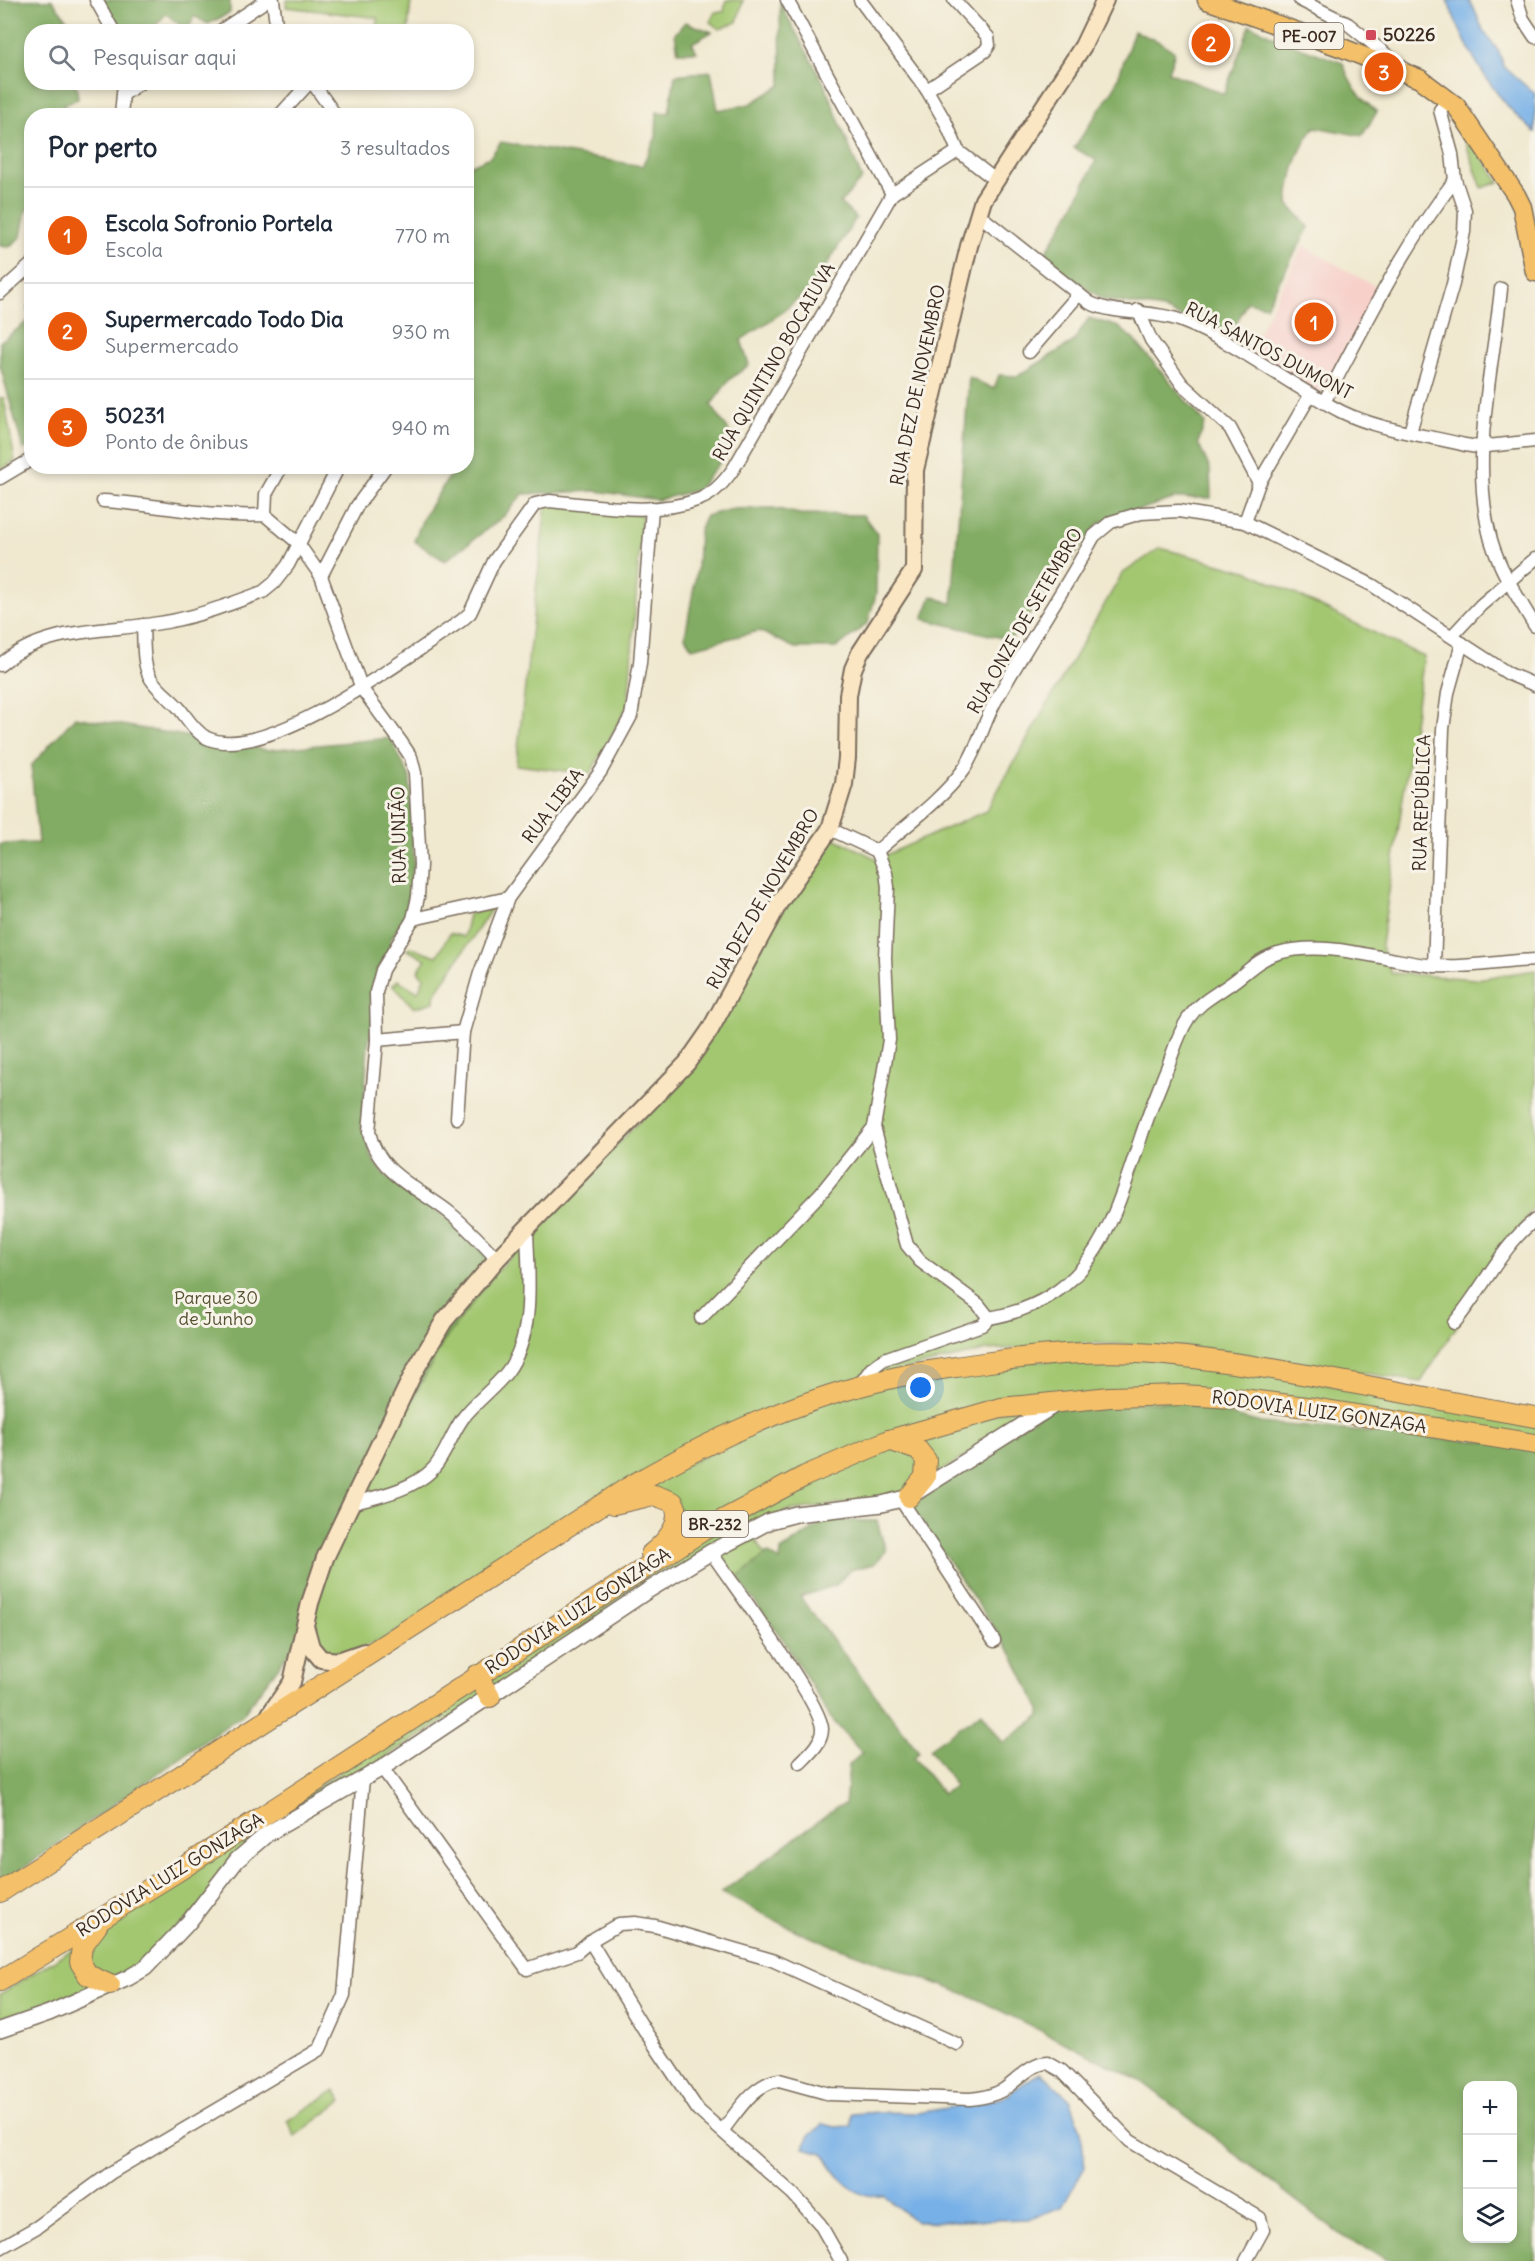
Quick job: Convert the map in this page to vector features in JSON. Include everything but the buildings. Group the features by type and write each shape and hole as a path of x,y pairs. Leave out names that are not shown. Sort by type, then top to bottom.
{"highway":[{"name":"RODOVIA LUIZ GONZAGA","path":"0,1892 596,1509 681,1457 727,1433 792,1407 899,1376 1027,1357 1120,1353 1290,1371 1535,1417"},
{"name":"RODOVIA LUIZ GONZAGA","path":"6,1976 104,1917 608,1591 732,1515 805,1476 889,1440 1001,1408 1131,1396 1234,1398 1314,1408 1535,1444"},
{"path":"889,1440 918,1450 926,1460 925,1477 905,1498"},
{"name":"BR-232","path":"596,1509 654,1495 673,1502 677,1512 673,1528 662,1545 608,1591"},
{"path":"477,1676 490,1697"},
{"path":"104,1917 82,1946 80,1962 88,1975 110,1985"}],"main road":[{"name":"RUA DEZ DE NOVEMBRO","path":"259,1725 290,1688 305,1623 325,1558 414,1372 432,1342 455,1306 497,1259 591,1160 673,1079 698,1049 779,903 830,829 844,784 848,695 853,669 860,653 914,570 915,470 979,215 994,179 1083,46 1105,0"},
{"name":"PE-007","path":"1207,0 1410,73 1449,99 1475,130 1528,204 1535,272"},
{"path":"305,1623 311,1647 318,1657 326,1661 338,1661 384,1645"}],"street":[{"path":"96,0 110,24"},
{"path":"231,24 267,0"},
{"path":"273,0 276,24"},
{"path":"788,0 892,194"},
{"path":"860,0 927,90 946,123 958,151 994,179"},
{"path":"927,90 985,51 989,45 988,38 954,0"},
{"path":"1300,0 1348,24 1410,73"},
{"path":"1517,0 1523,19 1535,37"},
{"path":"122,108 124,90"},
{"path":"287,108 303,90"},
{"path":"317,90 330,108"},
{"path":"1410,432 1453,284 1464,232 1465,210 1455,180 1452,154 1440,110 1449,99"},
{"name":"RUA QUINTINO BOCAIUVA","path":"142,625 147,668 151,680 208,738 229,742 252,741 362,689 470,613 494,561 535,504 549,501 652,508 700,499 716,489 726,479 892,194 958,151"},
{"path":"1324,402 1400,260 1427,216 1455,180"},
{"name":"RUA SANTOS DUMONT","path":"979,215 1079,294 1099,307 1138,310 1177,320 1196,328 1324,402 1362,419 1465,445 1535,441"},
{"path":"0,293 24,271"},
{"path":"1501,289 1483,445 1487,522 1492,542 1508,580 1535,626"},
{"path":"1029,352 1079,294"},
{"path":"1138,310 1151,340 1182,384 1230,428 1259,483"},
{"path":"1245,522 1259,483 1311,394"},
{"path":"0,478 24,464"},
{"path":"103,501 151,504 209,515 265,515 266,494 277,474"},
{"path":"0,665 23,648 58,636 190,617 263,592 281,576 335,474"},
{"path":"321,576 357,506 380,474"},
{"name":"RUA LIBIA","path":"457,1118 463,1032 480,973 508,898 601,771 631,716 640,663 652,508"},
{"name":"RUA ONZE DE SETEMBRO","path":"877,851 939,797 964,768 1009,677 1055,605 1094,536 1101,529 1125,516 1179,511 1245,522 1285,544 1349,573 1457,639 1509,674 1535,685"},
{"name":"RUA UNIÃO","path":"265,515 297,542 321,576 362,689 411,758 415,773 420,865 413,919 382,970 375,1005 377,1040 369,1132 378,1157 387,1169 452,1214 497,1259"},
{"path":"1457,639 1480,605 1535,559"},
{"name":"RUA REPÚBLICA","path":"1434,966 1443,729 1457,639"},
{"path":"830,829 877,851 886,873 888,887 885,958 889,1040 874,1127 907,1245 920,1261 982,1308 989,1318"},
{"path":"413,919 508,898"},
{"path":"858,1387 871,1369 884,1359 982,1325 989,1318 1021,1312 1045,1300 1075,1279 1093,1256 1122,1194 1178,1037 1186,1021 1202,1004 1257,962 1288,951 1345,952 1434,966 1535,960"},
{"path":"377,1040 463,1032"},
{"path":"701,1318 821,1193 874,1127"},
{"path":"1454,1323 1473,1301 1511,1244 1535,1220"},
{"path":"350,1504 383,1495 429,1473 461,1420 500,1381 516,1359 521,1347 529,1282 527,1230"},
{"path":"0,2030 49,2013 128,1978 162,1953 221,1878 250,1848 301,1813 382,1768 647,1591 711,1552 770,1521 796,1514 905,1498 1057,1403"},
{"path":"905,1498 994,1641"},
{"path":"711,1552 804,1687 818,1714 822,1725 821,1738 800,1763"},
{"path":"382,1768 527,1969 572,1954 609,1929 627,1922 656,1926 711,1940 807,1974 957,2044"},
{"path":"0,2248 37,2227 112,2172 320,2049 344,1995 363,1778"},
{"path":"590,1941 690,2099 722,2131 793,2194 820,2224 841,2261"},
{"path":"722,2131 752,2094 772,2081 780,2080 830,2094 857,2097 970,2099 986,2097 1002,2090 1033,2067 1048,2062 1062,2072 1130,2141 1260,2218 1263,2230 1246,2261"}],"shaded area":[{"path":"1303,246 1382,290 1322,395 1248,353"}],"green space":[{"path":"0,0 52,0 71,24 24,24 24,90 77,90 78,99 63,104 65,108 24,108 24,221 21,237 9,247 0,246"},
{"path":"102,0 230,0 230,13 208,24 194,16 191,24 179,24 166,14 157,24 114,24"},
{"path":"287,0 411,0 409,24 378,24 378,18 286,7"},
{"path":"726,0 743,0 737,22 719,29 710,22 715,12 724,12"},
{"path":"780,3 825,85 862,179 840,203 856,218 815,284 780,314 741,340 749,365 729,380 711,405 729,431 731,449 697,490 658,500 596,491 523,494 503,517 445,561 414,541 424,516 451,474 474,474 474,164 490,157 501,142 642,166 656,137 657,112 669,113 675,75 711,71 718,110 750,104 781,85"},
{"path":"685,22 712,32 692,43 697,52 678,52 675,34"},
{"path":"1250,25 1286,42 1343,63 1356,90 1377,112 1362,136 1315,127 1303,144 1291,183 1288,204 1309,227 1266,306 1247,302 1229,339 1163,309 1104,300 1042,259 1073,207 1096,160 1074,148 1115,87 1134,31 1160,42 1175,52 1168,72 1224,94"},
{"path":"1456,117 1499,182 1482,188"},
{"path":"1089,318 1119,327 1135,341 1205,423 1198,443 1210,469 1211,498 1176,498 1099,523 1010,640 923,619 932,596 952,604 969,377 994,389 999,375 1018,376 1073,342"},
{"path":"24,324 23,449 0,365 0,342"},
{"path":"0,398 4,398 15,461 0,470"},
{"path":"546,504 642,514 628,705 590,774 516,765"},
{"path":"773,508 800,514 863,515 877,534 876,594 868,623 836,648 795,648 759,631 692,648 685,637 697,569 699,531 706,516 732,509"},
{"path":"1160,548 1250,572 1424,657 1381,945 1391,973 1476,979 1535,970 1535,1204 1421,1382 1202,1348 1090,1343 988,1350 819,1389 384,1639 340,1653 323,1651 315,1646 311,1623 331,1552 443,1342 493,1275 649,1111 832,837 877,859 986,811 1122,574"},
{"name":"Parque 30 de Junho","path":"75,717 267,750 390,738 410,778 414,863 406,914 391,939 368,1045 362,1129 374,1162 387,1177 449,1219 484,1253 493,1275 443,1342 331,1552 311,1623 242,1715 0,1884 0,844 38,843 31,766"},
{"path":"492,908 434,996 434,1002 414,1008 393,985 398,980 418,992 424,978 418,971 426,959 407,950 410,947 437,956 450,933 464,937 469,914"},
{"path":"1151,1358 1535,1416 1535,1444 1280,1401 1005,1405 887,1438 647,1561 681,1510 623,1495 866,1380 985,1363"},
{"path":"1181,1402 1261,1423 1535,1446 1535,2261 1390,2261 1338,2233 1141,2081 973,1997 805,1935 721,1893 837,1807 845,1804 849,1765 862,1753 830,1717 785,1642 737,1578 768,1553 780,1561 781,1551 827,1520 877,1521 886,1551 874,1564 850,1570 836,1585 800,1597 919,1752 914,1758 943,1794 955,1785 929,1749 982,1712 1003,1743 1040,1716 1040,1710 1012,1654 911,1506 991,1446 1058,1404"},
{"path":"1048,1407 925,1481 912,1444 1004,1410"},
{"path":"889,1444 926,1461 906,1495 786,1511 285,1819 142,1966 113,1978 89,1965 92,1941 132,1910 662,1558"},
{"path":"751,1533 766,1555 737,1578 718,1553"},
{"path":"79,1945 101,1985 0,2024 0,1994"},
{"path":"335,2090 342,2101 295,2136 287,2121"}],"water":[{"path":"1447,0 1468,0 1484,31 1500,54 1503,66 1535,94 1535,132 1520,119 1494,89 1472,55"},
{"path":"1039,2073 1049,2079 1071,2101 1081,2131 1085,2167 1062,2207 1028,2219 916,2222 884,2196 863,2194 847,2185 823,2153 804,2148 809,2135 824,2124 835,2127 851,2126 852,2114 918,2113 1002,2098"}],"place":[{"name":"50226","path":"1371,35"},
{"name":"Supermercado Todo Dia","path":"1211,43"},
{"name":"50231","path":"1384,72"},
{"name":"Escola Sofronio Portela","path":"1314,322"}]}
